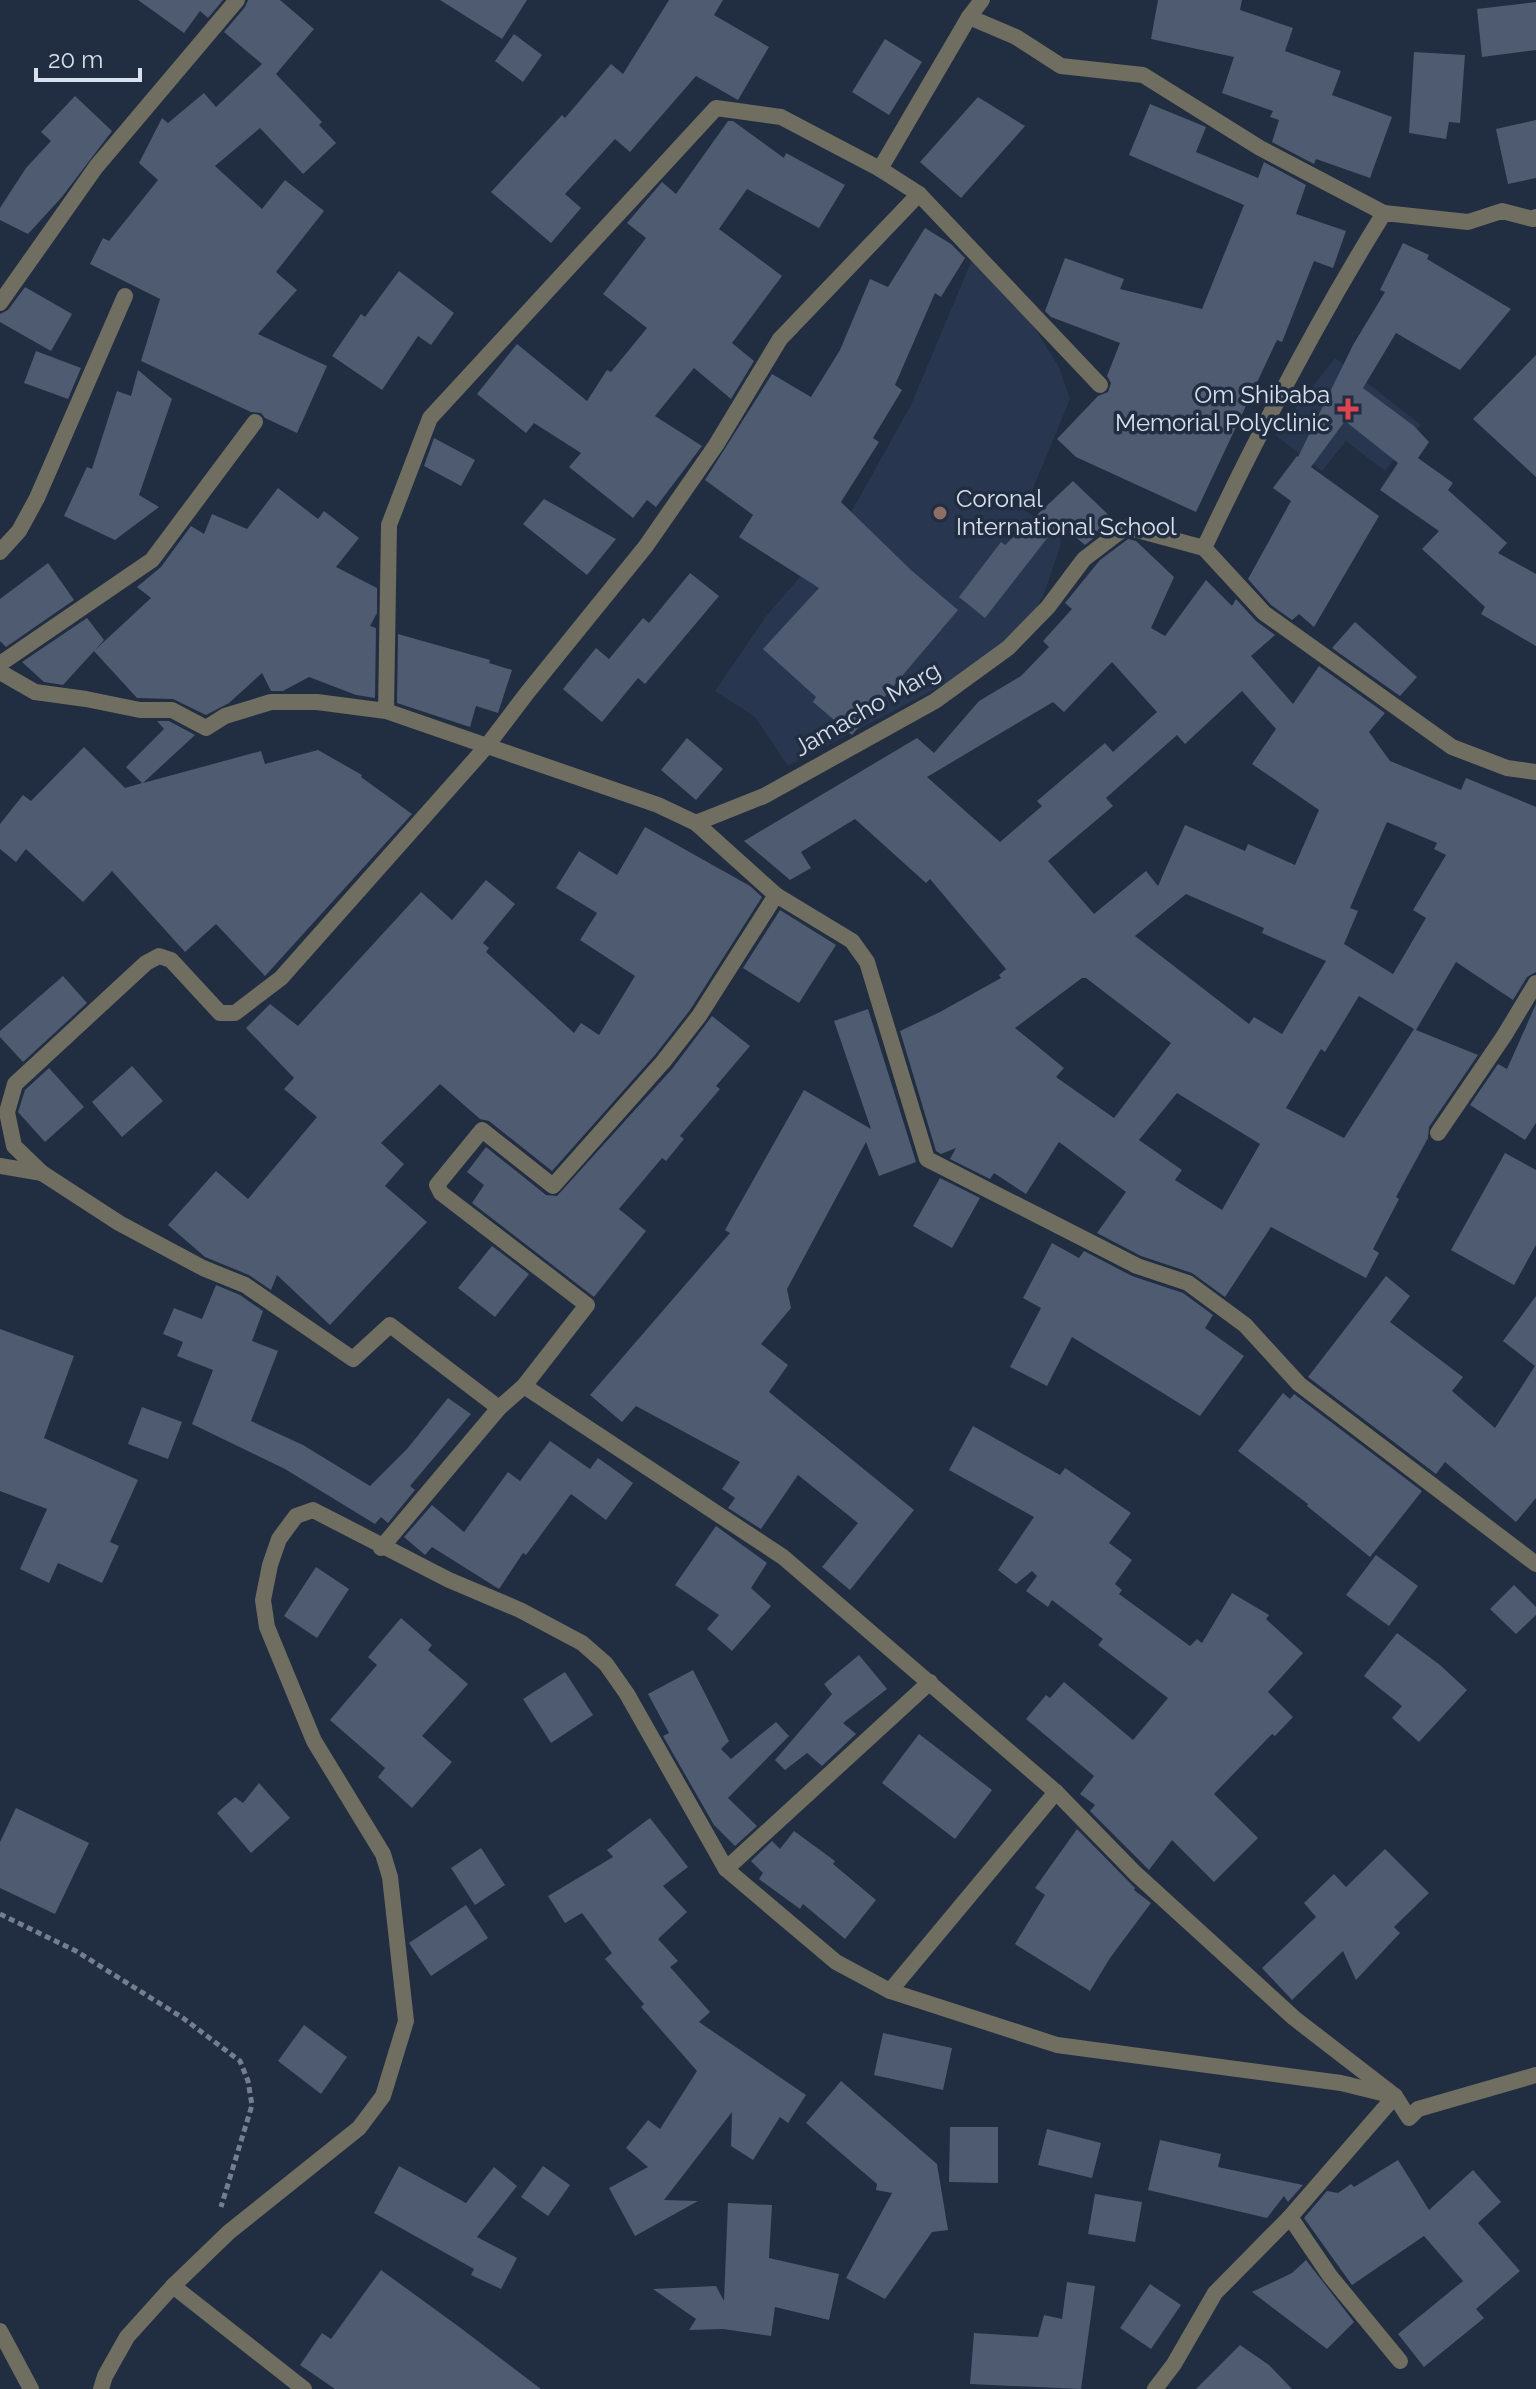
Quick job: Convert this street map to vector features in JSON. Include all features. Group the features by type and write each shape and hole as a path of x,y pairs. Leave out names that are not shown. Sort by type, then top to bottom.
{"street":[{"path":"0,303 96,167 237,0"},
{"path":"880,169 982,0"},
{"path":"969,17 1016,37 1061,66 1143,75 1260,148 1384,213 1468,222 1502,211 1533,219 1536,217"},
{"path":"386,711 389,525 430,418 716,108 781,117 880,169 919,194 1100,385"},
{"path":"499,1408 390,1325 353,1359 245,1285 203,1268 119,1223 42,1173 14,1146 7,1112 15,1084 146,963 159,956 171,960 220,1013 235,1013 281,978 486,747 646,546 716,445 780,339 919,194"},
{"path":"1384,213 1344,277 1242,468 1204,548 1264,613 1452,747 1507,768 1536,772"},
{"path":"0,552 19,531 37,498 125,296"},
{"path":"0,664 152,560 255,422"},
{"name":"Jamacho Marg","path":"696,823 764,796 935,701 1008,648 1048,607 1084,559 1126,527 1204,548"},
{"path":"0,672 35,692 140,710 172,710 206,728 225,716 271,702 317,702 386,711 658,805 696,823 776,895 852,941 867,962 927,1159 1137,1266 1188,1283 1245,1325 1299,1384 1536,1564"},
{"path":"381,1548 499,1408 524,1386 587,1305 441,1193 437,1185 482,1130 553,1186 663,1062 699,1016 776,895"},
{"path":"1438,1133 1536,983"},
{"path":"0,1166 42,1173"},
{"path":"524,1386 783,1557 1056,1792 1135,1873 1294,2018 1395,2096 1409,2118 1418,2109 1536,2075"},
{"path":"101,2389 127,2337 173,2286 229,2232 359,2128 383,2096 406,2021 390,1877 383,1854 314,1741 267,1627 263,1600 279,1539 296,1516 313,1510 381,1548 520,1610 582,1643 606,1664 627,1694 726,1869 836,1962 890,1991 1057,2045 1341,2083 1395,2096"},
{"path":"726,1869 930,1682"},
{"path":"890,1991 1056,1792"},
{"path":"1155,2389 1174,2364 1215,2293 1290,2217 1395,2096"},
{"path":"1290,2217 1330,2276 1400,2361"},
{"path":"173,2286 304,2389"},
{"path":"0,2331 31,2389"}],"path":[{"path":"0,1914 76,1951 183,2018 240,2061 248,2081 252,2105 218,2216 229,2232"}],"shaded area":[{"name":"Coronal International School","path":"973,257 1022,308 1059,367 1070,399 1024,510 1059,531 1061,544 1044,594 1014,648 788,766 755,717 715,691 767,615 841,530 911,405"},
{"name":"Om Shibaba Memorial Polyclinic","path":"1335,358 1421,425 1385,471 1346,441 1322,471 1275,435"}],"building":[{"path":"138,0 223,0 208,18 200,11 184,33"},
{"path":"248,0 280,0 314,29 276,74 322,122 319,125 336,143 303,174 260,128 215,166 262,209 285,180 324,211 276,272 297,290 258,334 327,366 297,433 265,418 261,413 251,412 141,361 160,299 90,264 103,238 109,241 158,180 139,163 162,118 168,123 204,93 216,107 262,64 224,32"},
{"path":"440,0 527,0 502,39"},
{"path":"669,0 723,0 714,15 769,47 738,100 696,76 630,152 615,139 565,194 581,208 551,243 491,192 562,115 565,118 611,64 623,74"},
{"path":"1158,0 1242,0 1240,10 1293,28 1285,51 1341,71 1332,95 1392,117 1370,178 1316,159 1314,164 1272,142 1279,120 1270,117 1273,111 1222,93 1234,57 1151,39"},
{"path":"1536,2 1536,50 1482,57 1477,9"},
{"path":"514,34 542,55 523,82 495,61"},
{"path":"885,39 922,62 889,115 852,92"},
{"path":"1414,52 1465,55 1460,123 1449,122 1446,139 1409,133"},
{"path":"75,96 112,131 61,198 28,234 0,220 0,208 26,168 51,141 41,132"},
{"path":"978,97 1025,126 961,198 920,162"},
{"path":"1150,104 1206,127 1196,152 1258,178 1264,162 1306,185 1296,214 1346,231 1333,268 1314,261 1282,342 1277,340 1196,512 1076,457 1057,439 1098,396 1108,392 1111,383 1107,376 1120,343 1051,317 1045,311 1065,258 1124,279 1120,289 1202,309 1244,205 1129,155"},
{"path":"1536,120 1536,178 1508,184 1496,129"},
{"path":"728,121 733,121 784,158 786,153 845,185 819,228 747,189 719,229 782,276 732,343 754,361 731,399 694,368 655,416 702,446 656,507 647,500 633,518 569,467 581,453 534,423 526,433 477,394 517,344 587,401 607,370 611,372 647,328 603,294 646,238 627,223 662,182 676,194"},
{"path":"925,228 951,244 965,258 941,297 935,293 895,385 902,390 873,438 879,442 841,502 911,570 958,610 852,735 813,702 816,697 763,649 819,588 739,537 753,515 705,480 772,374 811,397 840,350 870,279 888,287"},
{"path":"1403,243 1429,255 1427,259 1511,309 1460,370 1396,333 1363,388 1414,426 1429,442 1418,458 1453,483 1448,490 1507,543 1498,553 1536,574 1536,646 1481,614 1485,607 1422,549 1439,531 1380,490 1398,463 1345,421 1311,467 1379,516 1314,627 1299,614 1292,620 1271,605 1248,579 1291,501 1273,488 1298,457 1353,345 1385,292 1380,290"},
{"path":"399,271 454,313 431,345 418,336 382,390 332,356 361,314 365,317"},
{"path":"25,287 72,314 51,351 0,322 0,314 8,310"},
{"path":"36,351 81,368 68,399 24,383"},
{"path":"1536,355 1536,477 1473,419"},
{"path":"138,370 172,399 139,495 159,507 115,540 64,516 87,467 92,469 117,391 131,396"},
{"path":"434,438 475,460 461,486 424,466"},
{"path":"1073,481 1115,521 1085,545 1059,523 985,618 959,597 1001,542 1005,545"},
{"path":"278,488 318,519 324,511 359,538 336,567 377,588 377,613 370,626 376,628 375,698 356,695 309,677 283,691 271,691 262,673 229,703 206,715 173,699 137,698 94,651 63,685 44,682 22,662 87,618 104,640 95,650 151,598 137,587 161,567 191,526 204,534 212,514 247,529"},
{"path":"544,499 616,539 587,575 523,524"},
{"path":"1128,539 1136,541 1174,577 1151,628 1165,636 1206,580 1232,606 1236,599 1256,621 1275,635 1251,656 1293,704 1319,666 1385,713 1369,732 1390,761 1461,790 1466,778 1536,807 1536,972 1527,977 1513,1000 1456,962 1416,1030 1478,1055 1429,1127 1428,1138 1396,1197 1399,1199 1373,1249 1379,1253 1366,1278 1271,1227 1225,1297 1192,1273 1141,1256 1097,1233 1126,1192 1059,1142 1026,1194 994,1173 990,1179 950,1159 956,1148 941,1154 936,1151 900,1031 1001,978 999,975 1006,969 930,879 926,883 855,819 801,852 811,868 790,880 744,841 917,738 934,753 979,701 1021,676 1049,647 1043,641 1072,609 1065,603 1100,560","holes":["1112,662 1157,712 1113,752 1105,743 1037,801 1042,806 1000,842 927,777 1053,702 1064,712","1242,691 1276,729 1252,764 1319,810 1295,865 1248,844 1245,851 1185,825 1158,886 1146,871 1094,914 1048,861 1113,806 1106,798 1177,735 1185,744","1387,822 1437,843 1434,849 1446,855 1413,910 1426,918 1393,974 1344,944 1358,911 1350,908","1186,894 1264,928 1262,933 1326,961 1282,1034 1254,1017 1249,1024 1135,936","1082,978 1171,1043 1114,1118 1056,1077 1064,1068 1015,1028","1359,996 1414,1029 1344,1138 1286,1108 1321,1049 1325,1052","1177,1093 1260,1144 1222,1210 1175,1180 1182,1170 1139,1140"]},
{"path":"48,563 74,600 6,647 0,641 0,599"},
{"path":"690,573 719,596 645,684 638,678 602,722 563,689 596,648 609,659 643,618 649,623"},
{"path":"1355,622 1417,677 1400,696 1332,648"},
{"path":"398,634 490,660 489,663 512,670 498,713 476,706 470,727 397,703"},
{"path":"157,721 169,721 195,735 143,783 261,751 265,764 318,750 362,775 412,814 265,976 216,924 185,952 112,871 83,902 26,849 16,862 0,849 0,824 23,795 31,801 84,747 125,788 142,783 126,767 164,729"},
{"path":"687,738 723,769 696,800 661,770"},
{"path":"645,827 750,886 762,897 690,1010 655,1055 552,1171 489,1121 480,1119 440,1084 381,1143 404,1164 385,1186 427,1222 330,1325 277,1275 271,1290 249,1275 205,1257 168,1225 216,1171 248,1199 317,1117 284,1089 294,1078 246,1028 270,1004 298,1026 421,892 452,920 486,880 515,904 483,943 489,948 486,952 574,1033 581,1023 599,1035 635,976 580,940 597,913 556,888 579,851 617,875"},
{"path":"780,910 836,945 799,1003 743,968"},
{"path":"63,976 87,1003 23,1062 0,1037 0,1031"},
{"path":"1536,1004 1536,1123 1525,1140 1470,1105 1498,1064 1507,1069"},
{"path":"868,1009 916,1162 879,1176 866,1142 787,1289 791,1308 761,1344 788,1365 769,1392 914,1510 850,1590 822,1567 858,1523 798,1475 761,1529 728,1508 735,1498 722,1489 740,1462 636,1406 622,1422 590,1395 730,1233 725,1230 804,1090 871,1129 834,1021"},
{"path":"712,1016 750,1046 716,1086 720,1089 680,1136 684,1139 666,1161 662,1158 619,1209 646,1231 594,1297 472,1203 484,1185 467,1172 486,1147 546,1195 557,1196 672,1069"},
{"path":"132,1066 163,1101 122,1137 92,1102"},
{"path":"49,1068 84,1107 45,1142 18,1112 25,1090"},
{"path":"1505,1153 1536,1170 1536,1245 1514,1285 1451,1250"},
{"path":"940,1178 980,1198 952,1248 913,1226"},
{"path":"1052,1243 1079,1258 1084,1251 1132,1276 1183,1293 1213,1315 1205,1328 1244,1356 1200,1416 1072,1337 1047,1386 1010,1367 1041,1308 1023,1298"},
{"path":"492,1246 529,1274 495,1317 458,1288"},
{"path":"1386,1276 1410,1296 1390,1322 1463,1377 1452,1391 1495,1428 1535,1366 1503,1341 1536,1296 1536,1498 1516,1522 1445,1462 1436,1474 1308,1377"},
{"path":"216,1285 240,1295 263,1311 252,1341 278,1351 251,1421 303,1445 370,1486 407,1449 448,1398 471,1414 410,1486 415,1490 388,1523 381,1517 375,1524 285,1469 192,1424 213,1370 177,1356 183,1342 163,1334 174,1308 202,1319"},
{"path":"0,1329 74,1356 44,1438 138,1480 110,1542 119,1546 102,1583 58,1563 49,1583 20,1569 47,1509 0,1491"},
{"path":"1283,1393 1290,1399 1294,1394 1422,1491 1370,1557 1308,1504 1238,1451"},
{"path":"142,1407 182,1422 168,1459 128,1444"},
{"path":"973,1426 1060,1475 1065,1468 1131,1513 1109,1543 1132,1560 1115,1584 1122,1590 1119,1594 1190,1646 1197,1639 1202,1643 1232,1593 1269,1615 1266,1619 1303,1653 1268,1692 1293,1717 1275,1736 1272,1734 1214,1794 1258,1838 1214,1882 1172,1840 1149,1870 1090,1811 1095,1805 1080,1794 1094,1776 1026,1719 1046,1695 1050,1698 1064,1682 1133,1740 1168,1698 1098,1645 1103,1639 1052,1600 1048,1607 1026,1591 1037,1576 1032,1571 1016,1584 998,1570 1034,1517 949,1470"},
{"path":"550,1441 590,1469 598,1458 633,1483 606,1520 571,1494 526,1555 523,1553 499,1589 432,1547 425,1555 404,1537 432,1505 464,1532 508,1472 520,1481"},
{"path":"716,1526 767,1563 751,1588 771,1606 732,1651 707,1629 719,1615 675,1585"},
{"path":"1376,1555 1418,1586 1389,1626 1346,1595"},
{"path":"316,1567 349,1589 317,1638 284,1616"},
{"path":"1514,1585 1536,1607 1536,1615 1516,1634 1490,1609"},
{"path":"401,1618 432,1645 428,1650 468,1684 422,1736 452,1762 412,1808 378,1777 385,1768 330,1720 377,1665 368,1657"},
{"path":"1397,1633 1467,1690 1419,1742 1392,1718 1402,1706 1364,1676"},
{"path":"859,1655 887,1689 843,1723 856,1734 822,1766 807,1753 785,1770 775,1760 832,1694 824,1684"},
{"path":"693,1670 729,1741 721,1749 731,1759 776,1722 789,1736 728,1798 757,1826 735,1846 714,1825 663,1736 669,1733 648,1694"},
{"path":"565,1672 593,1715 551,1743 523,1699"},
{"path":"919,1734 992,1790 955,1839 882,1783"},
{"path":"259,1783 290,1818 251,1853 217,1813 235,1797 243,1803"},
{"path":"16,1808 89,1843 55,1914 0,1888 0,1842"},
{"path":"650,1818 688,1867 663,1886 687,1912 658,1939 678,1961 670,1967 710,2012 699,2022 806,2095 788,2123 780,2117 753,2160 731,2146 732,2112 664,2200 698,2201 635,2236 609,2188 648,2167 626,2148 648,2120 660,2129 697,2071 641,2007 644,2004 605,1959 612,1953 582,1913 565,1923 548,1896 613,1857 607,1850"},
{"path":"1077,1829 1134,1890 1151,1903 1090,1991 1015,1944 1045,1895 1035,1888"},
{"path":"794,1831 835,1861 833,1864 876,1900 845,1939 803,1904 800,1909 759,1879 763,1873 751,1861 772,1841 780,1849"},
{"path":"481,1848 505,1885 475,1905 451,1868"},
{"path":"1385,1849 1429,1893 1394,1927 1400,1933 1356,1980 1343,1951 1292,2000 1262,1968 1316,1917 1304,1903 1334,1874 1346,1887"},
{"path":"466,1905 488,1938 431,1976 409,1943"},
{"path":"304,2025 347,2057 321,2094 278,2061"},
{"path":"883,2033 952,2048 943,2090 874,2075"},
{"path":"841,2081 937,2164 948,2230 932,2232 885,2299 846,2278 892,2193 876,2190 877,2184 806,2123"},
{"path":"950,2127 998,2127 998,2183 949,2182"},
{"path":"1047,2129 1101,2143 1092,2178 1038,2165"},
{"path":"1160,2140 1221,2154 1218,2167 1303,2185 1288,2202 1284,2196 1267,2218 1148,2190"},
{"path":"1398,2160 1429,2210 1473,2170 1501,2202 1478,2223 1520,2271 1476,2309 1484,2318 1424,2367 1398,2334 1463,2281 1424,2236 1352,2285 1304,2218 1327,2191 1338,2193 1351,2184 1354,2187"},
{"path":"399,2166 466,2203 494,2167 517,2186 477,2237 517,2258 501,2289 471,2275 474,2269 374,2213"},
{"path":"543,2166 570,2185 548,2216 521,2197"},
{"path":"1095,2194 1142,2202 1135,2242 1088,2234"},
{"path":"728,2203 772,2205 769,2258 839,2274 829,2320 775,2307 771,2336 723,2329 689,2330 696,2319 653,2289 716,2286 724,2301"},
{"path":"1306,2260 1354,2322 1327,2349 1252,2292 1292,2273"},
{"path":"381,2270 541,2389 335,2389 300,2365 322,2333 331,2339"},
{"path":"1067,2282 1095,2286 1081,2389 970,2384 974,2333 1038,2337 1044,2315 1062,2319"},
{"path":"1150,2284 1181,2305 1151,2349 1120,2328"},
{"path":"1240,2345 1269,2365 1292,2389 1196,2389"}],"place":[{"name":"Om Shibaba Memorial Polyclinic","path":"1348,409"},
{"name":"Coronal International School","path":"940,513"}]}
